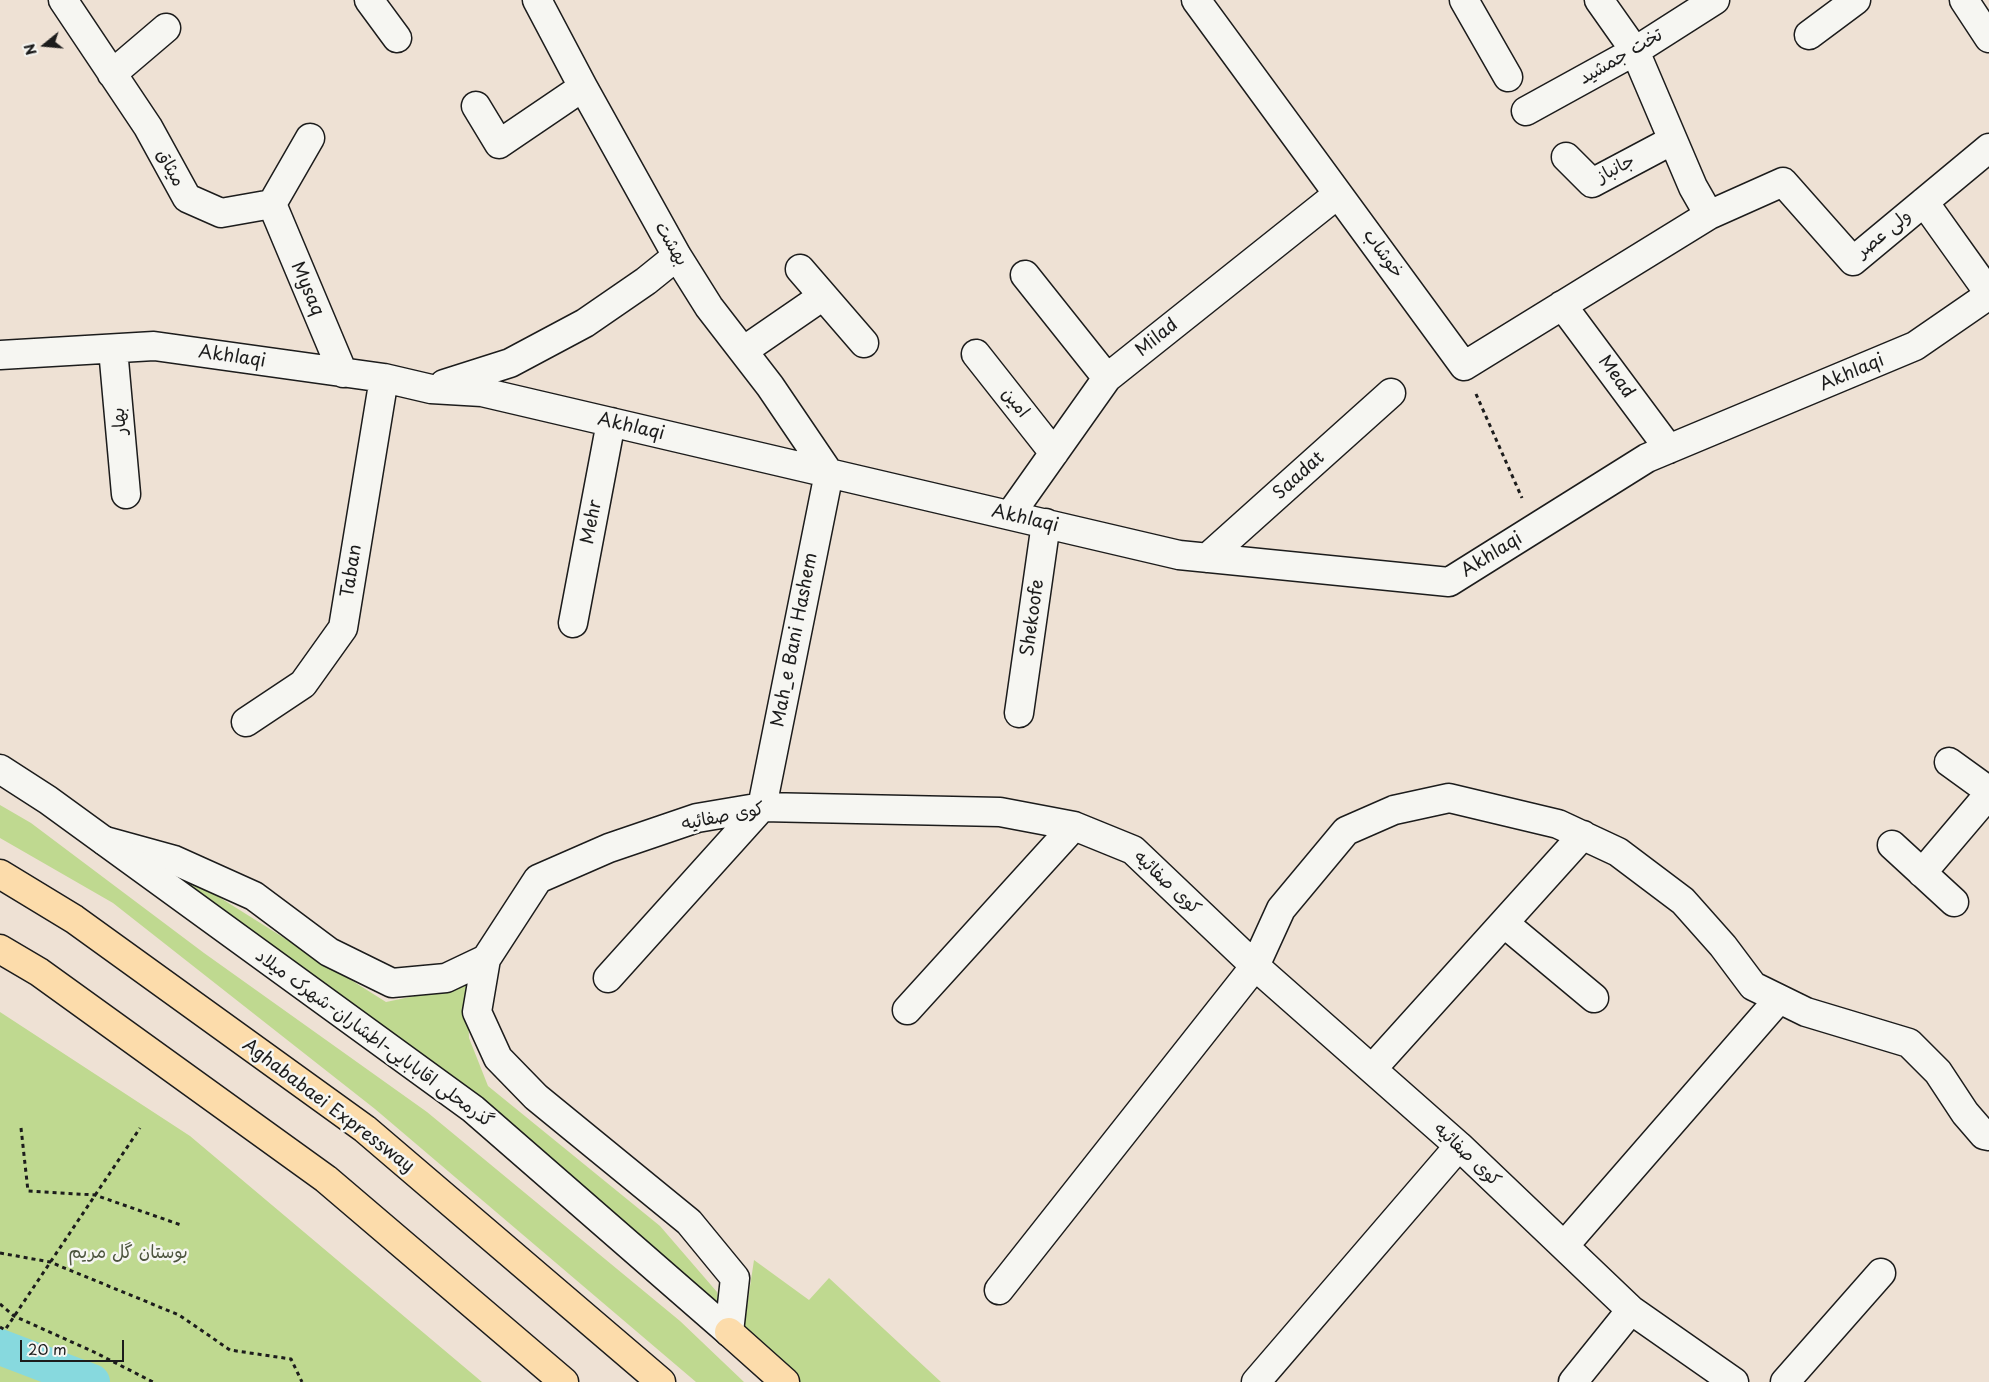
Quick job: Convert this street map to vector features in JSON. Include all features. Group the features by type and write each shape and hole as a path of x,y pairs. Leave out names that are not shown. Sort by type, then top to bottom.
{"highway":[{"name":"Aghababaei Expressway","path":"0,874 74,919 365,1129 661,1382"},
{"path":"0,949 39,972 326,1179 564,1382"},
{"path":"729,1332 785,1382"}],"street":[{"name":"میثاق","path":"63,0 148,127 187,198 221,212 272,204"},
{"path":"369,0 397,38"},
{"name":"بهشت","path":"536,0 677,256 709,307 770,386 829,473"},
{"name":"خوشاب","path":"1196,0 1464,366"},
{"path":"1464,0 1508,77"},
{"path":"1599,0 1635,51 1692,187 1709,215"},
{"name":"تخت جمشید","path":"1526,111 1635,51 1715,0"},
{"path":"1809,35 1856,0"},
{"path":"1964,0 1989,38"},
{"path":"112,74 166,28"},
{"path":"476,106 499,144 583,87"},
{"path":"272,204 310,138"},
{"name":"جانباز","path":"1566,157 1592,183 1673,140"},
{"name":"ولی عصر","path":"1464,366 1709,215 1783,182 1853,261 1989,148"},
{"name":"Milad","path":"1010,515 1107,378 1338,194"},
{"path":"1924,202 1989,294"},
{"name":"Mysaq","path":"272,204 343,373"},
{"path":"430,389 510,362 584,323 646,281 677,256"},
{"path":"800,269 864,343"},
{"path":"1025,275 1107,378"},
{"name":"Akhlaqi","path":"3,350 113,349 154,346 384,378 430,389 482,392 1179,555 1449,582 1647,458 1916,346 1989,294"},
{"path":"743,351 823,296"},
{"name":"Mead","path":"1562,305 1669,449"},
{"name":"بهار","path":"113,349 126,494"},
{"name":"امین","path":"976,354 1054,453"},
{"name":"Taban","path":"246,722 303,684 343,628 384,378"},
{"name":"Saadat","path":"1207,558 1390,394"},
{"name":"Mehr","path":"574,623 611,422"},
{"name":"Mah_e Bani Hashem","path":"762,807 829,473"},
{"name":"Shekoofe","path":"1019,713 1046,523"},
{"path":"1922,873 1989,792 1949,762"},
{"name":"گذرمحلی اقابابایی-اطشاران-شهرک میلاد","path":"0,769 48,800 473,1109 729,1332"},
{"path":"999,1290 1255,966 1281,909 1346,830 1394,810 1450,798 1558,824 1618,852 1683,901 1724,946 1753,986 1806,1012 1908,1043 1938,1072 1966,1113 1984,1135 1989,1136"},
{"path":"608,978 762,807"},
{"name":"کوی صفائیه","path":"486,959 538,879 609,848 697,818 762,807 1000,812 1074,826 1133,850 1255,966 1459,1146 1631,1310 1734,1382"},
{"path":"907,1010 1074,826"},
{"path":"1372,1069 1583,835"},
{"path":"104,841 174,860 254,896 329,952 392,983 446,978 486,959"},
{"path":"1892,845 1954,902"},
{"path":"1504,923 1594,998"},
{"path":"486,959 477,1012 498,1058 536,1097 689,1222 735,1278 729,1332"},
{"path":"1564,1246 1779,999"},
{"path":"1256,1382 1459,1146"},
{"path":"1785,1382 1881,1273"},
{"path":"1573,1382 1631,1310"}],"path":[{"path":"1464,366 1535,528"},
{"path":"21,1128 28,1191 95,1195 181,1225"},
{"path":"0,1327 5,1330 140,1128"},
{"path":"0,1253 50,1262 179,1315 230,1350 291,1359 302,1382"},
{"path":"0,1304 14,1316 94,1352 153,1382"}],"green space":[{"path":"0,805 31,823 204,953 427,1112 680,1321 744,1382 696,1382 375,1109 113,903 0,838"},
{"path":"165,874 203,887 386,1002 467,985 469,1038 488,1086 660,1226 717,1292 720,1310"},
{"name":"بوستان گل مریم","path":"0,1012 190,1136 482,1382 0,1382"},
{"path":"754,1260 809,1300 829,1278 941,1382 799,1382 744,1327"}],"waterway":[{"path":"0,1347 92,1382"}]}
